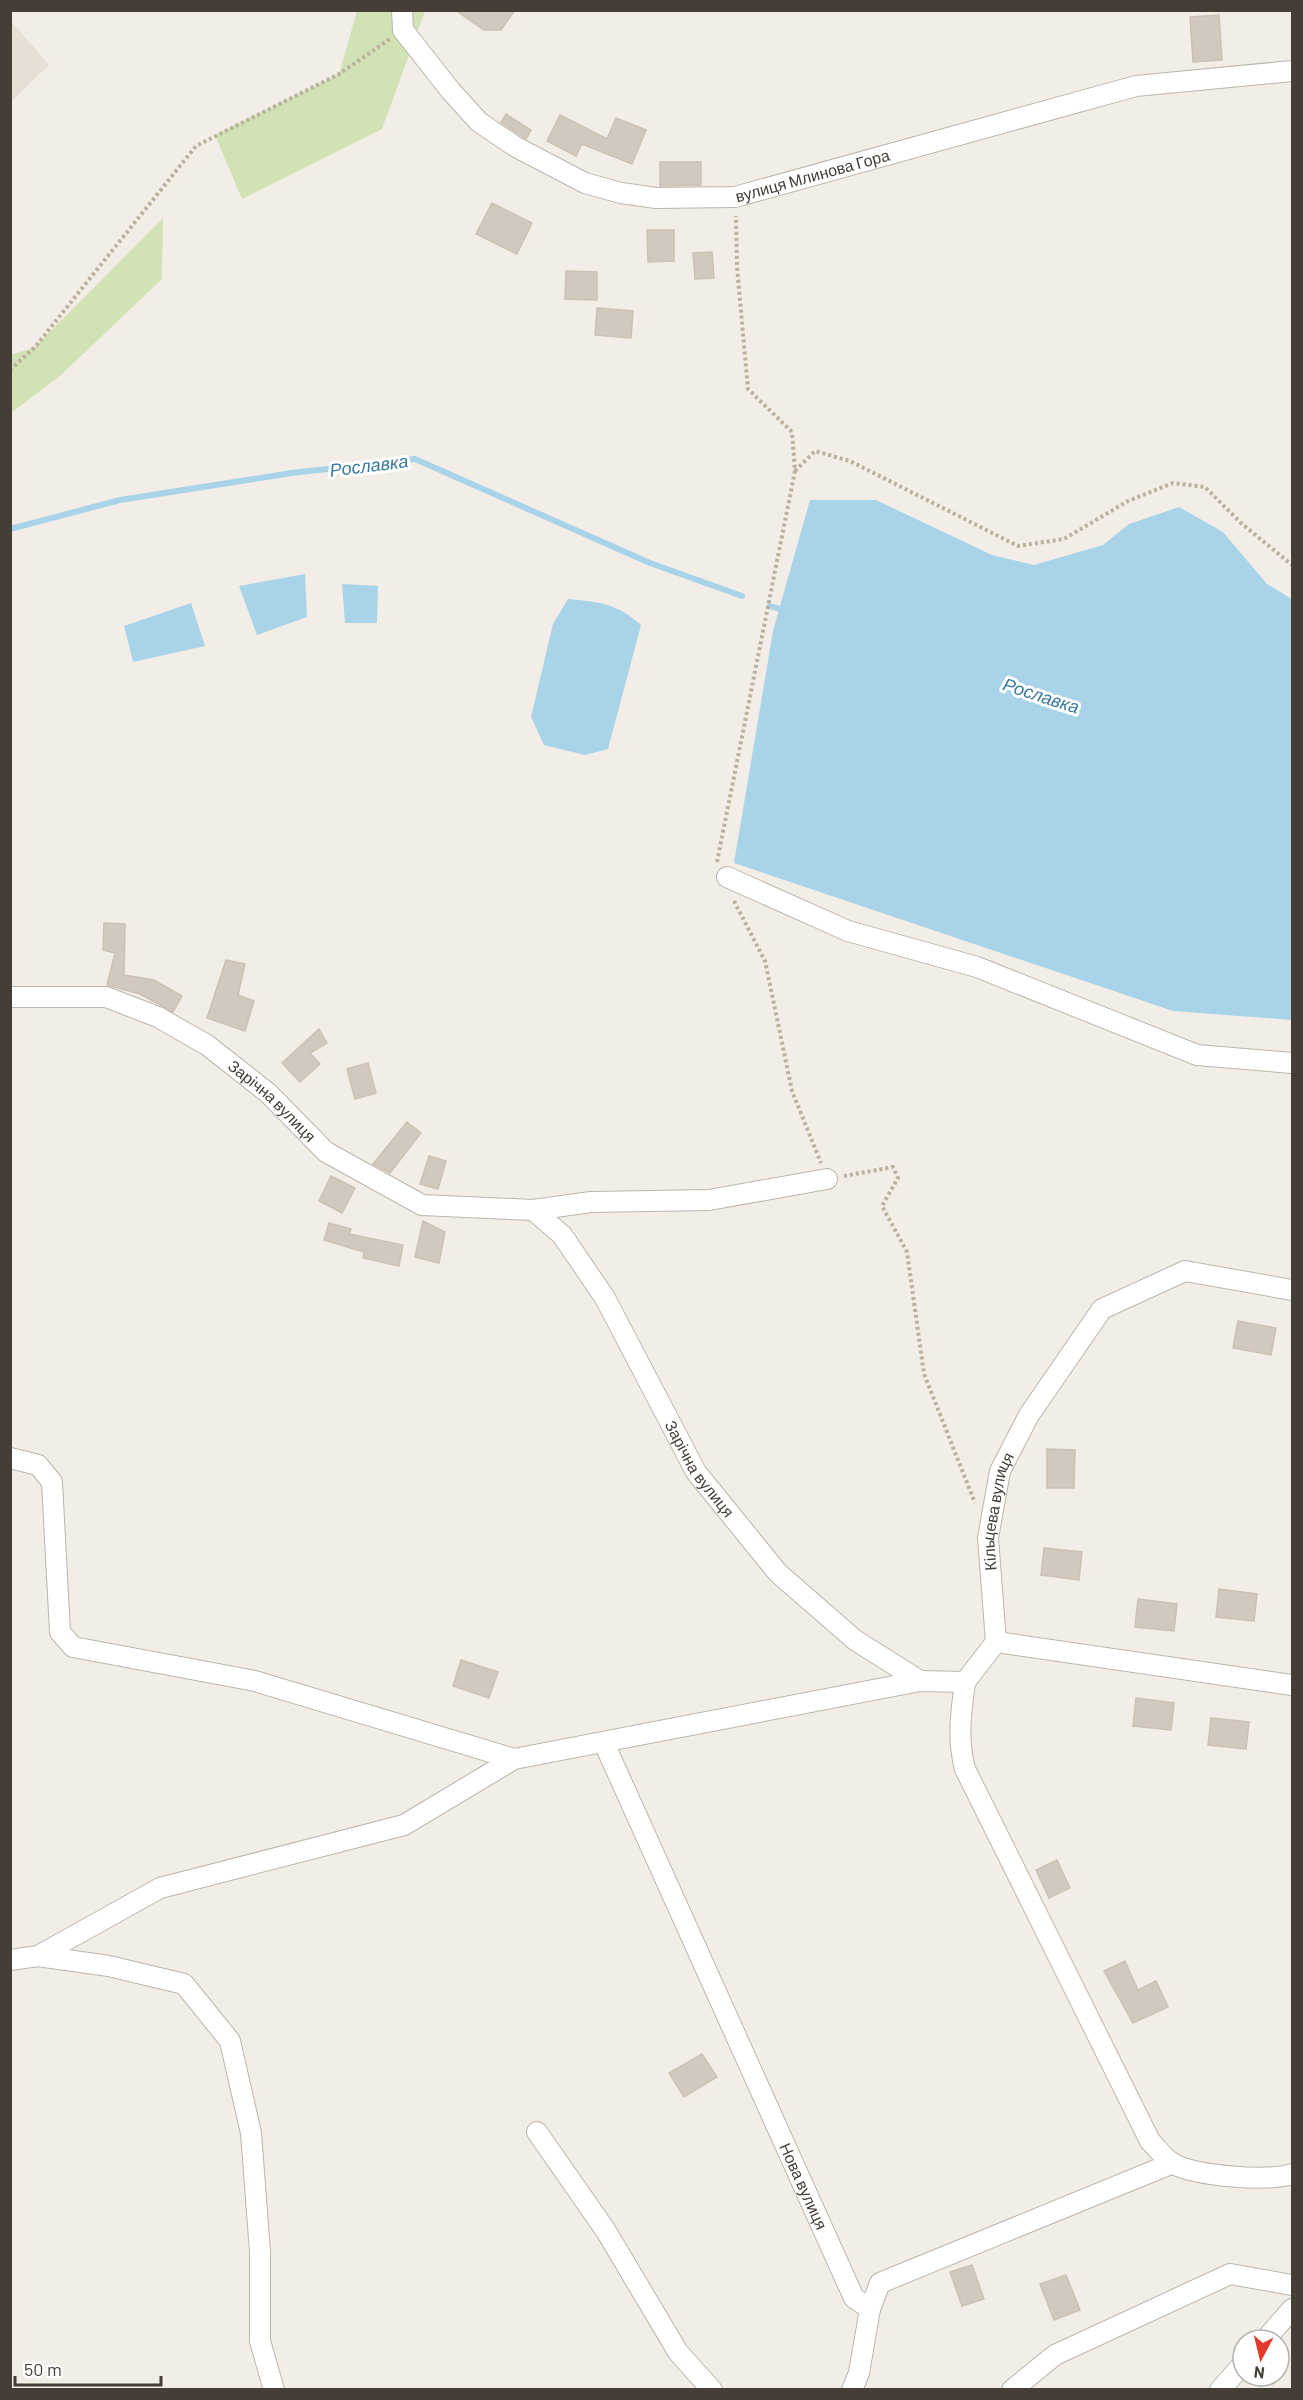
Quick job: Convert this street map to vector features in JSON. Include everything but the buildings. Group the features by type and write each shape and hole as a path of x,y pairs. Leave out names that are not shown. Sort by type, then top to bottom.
{"street":[{"name":"вулиця Млинова Гора","path":"403,20 450,90 479,122 516,147 585,183 621,193 656,198 735,197 1136,86 1293,71"},
{"path":"727,877 848,931 977,967 1197,1055 1293,1063"},
{"name":"Зарічна вулиця","path":"10,996 106,997 158,1017 207,1044 268,1093 326,1152 422,1205 532,1210 591,1202 710,1200 827,1179"},
{"name":"Зарічна вулиця","path":"532,1210 562,1236 605,1298 696,1472 778,1573 855,1640 920,1681"},
{"name":"Кільцева вулиця","path":"996,1642 988,1538 1000,1471 1029,1415 1102,1309 1185,1271 1293,1290"},
{"path":"10,1458 38,1465 52,1482 60,1632 73,1647 255,1681 514,1759"},
{"path":"1293,1685 996,1642 965,1682 958,1726 959,1748 965,1769 1132,2109 1150,2141 1173,2163 1217,2174 1261,2179 1293,2174"},
{"path":"38,1956 160,1888 404,1825 514,1759 920,1681 965,1682"},
{"name":"Нова вулиця","path":"604,1743 855,2298 870,2310"},
{"path":"10,1960 38,1956 110,1965 184,1984 230,2041 251,2133 260,2252 260,2341 274,2390"},
{"path":"537,2132 606,2231 678,2352 712,2390"},
{"path":"852,2390 859,2373 870,2310 880,2283 1173,2163"},
{"path":"1012,2390 1056,2355 1230,2274 1293,2285"},
{"path":"1276,2328 1293,2309"},
{"path":"1220,2390 1231,2378"}],"path":[{"path":"10,370 35,347 196,146 339,74 403,20"},
{"path":"735,197 737,267 748,389 792,432 795,471 715,870 727,877 729,891 765,961 792,1091 827,1179 892,1167 898,1178 882,1206 907,1252 924,1374 975,1505"},
{"path":"795,471 815,451 850,461 1018,546 1064,539 1128,501 1173,483 1205,487 1241,523 1293,565"}],"shaded area":[{"path":"11,21 49,65 10,102"}],"green space":[{"path":"357,11 425,11 382,129 242,199 215,135 339,74"},
{"path":"163,218 162,279 61,375 11,413 11,355 35,347"}],"water":[{"path":"810,500 876,500 992,555 1034,565 1103,545 1129,524 1179,507 1223,532 1267,584 1292,599 1292,1020 1173,1011 734,863 773,631"},
{"path":"305,574 307,617 257,635 239,586"},
{"path":"342,584 378,586 377,623 345,623"},
{"path":"568,599 607,605 624,612 641,625 608,749 585,755 544,745 531,717 553,624"},
{"path":"191,603 205,646 133,662 124,626"}],"waterway":[{"name":"Рославка","path":"10,529 120,500 292,473 415,459 650,563 742,596"},
{"path":"770,606 786,611"}]}
